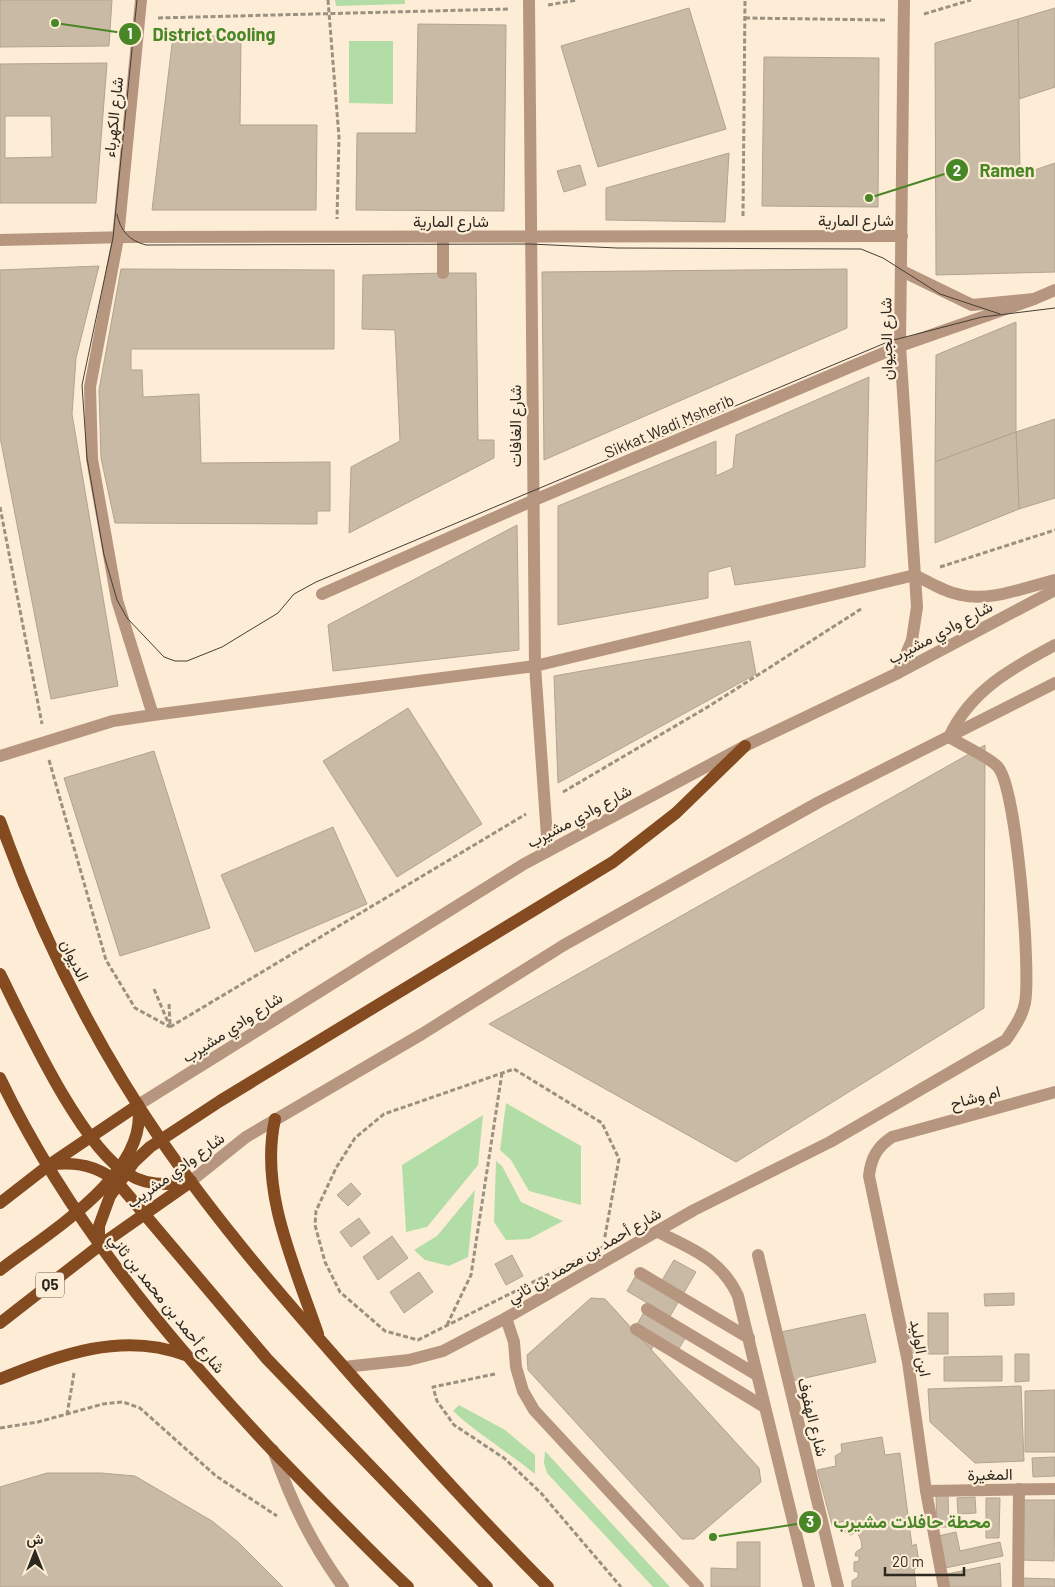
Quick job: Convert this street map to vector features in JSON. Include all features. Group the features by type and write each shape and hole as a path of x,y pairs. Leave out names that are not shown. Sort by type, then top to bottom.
{"main road":[{"path":"0,1270 77,1211 142,1154 161,1140 220,1101 613,862 676,812 745,746"},
{"name":"الديوان","path":"0,821 35,914 70,987 138,1105"},
{"path":"0,974 51,1073 91,1136 144,1213 273,1366 487,1587"},
{"path":"0,1078 49,1166"},
{"path":"138,1105 191,1181 255,1264 320,1342 502,1542 548,1587"},
{"path":"0,1204 49,1166 138,1105"},
{"path":"99,1246 99,1226 102,1211 136,1136 140,1119 138,1105"},
{"path":"275,1120 271,1136 270,1171 279,1216 320,1342"},
{"path":"49,1166 66,1163 81,1165 154,1184 191,1181"},
{"name":"شارع أحمد بن محمد بن ثاني","path":"49,1166 99,1246 187,1355 320,1501 408,1587"},
{"name":"شارع وادي مشريب","path":"99,1246 191,1181"},
{"name":"Q5","path":"0,1323 99,1246"},
{"path":"0,1379 78,1351 119,1344 136,1344 170,1349 187,1355"}],"street":[{"name":"شارع الكهرباء","path":"141,0 118,238 90,387 92,459 117,600 153,715"},
{"name":"شارع الجيوان","path":"898,673 906,657 916,624 917,607 900,346 904,0"},
{"name":"شارع الغافات","path":"529,4 529,237 535,666 548,852"},
{"name":"شارع المارية","path":"0,240 337,237 902,236"},
{"path":"443,237 443,274"},
{"name":"Sikkat Wadi Msherib","path":"902,271 972,305 1034,299"},
{"name":"Sikkat Wadi Msherib","path":"322,594 532,501 900,346 1055,290"},
{"path":"0,756 112,721 535,666 915,575 949,592 973,597 998,594 1055,580"},
{"name":"شارع وادي مشيرب","path":"138,1105 524,864 745,746 898,673 1055,590"},
{"path":"949,737 958,718 989,684 1055,644"},
{"name":"Q5","path":"275,1120 422,1034 564,945 819,802 1055,683"},
{"name":"شارع أحمد بن محمد بن ثاني","path":"344,1367 422,1358 443,1351 506,1318 694,1210 830,1142 1006,1040 1021,1017 1027,990 1019,854 1008,787 998,766 949,737"},
{"name":"ام وشاح","path":"904,1133 1055,1092"},
{"name":"شارع وادي مشريب","path":"191,1181 246,1137 275,1120"},
{"name":"ابن الوليد","path":"904,1133 882,1144 875,1153 869,1176 908,1362 926,1491 944,1587"},
{"path":"658,1232 703,1255 724,1272 738,1296 809,1587"},
{"name":"شارع الهفوف","path":"758,1255 838,1587"},
{"path":"640,1273 749,1338"},
{"path":"647,1309 757,1375"},
{"path":"506,1318 514,1342 516,1367 523,1391 534,1410 698,1587"},
{"path":"636,1329 764,1406"},
{"name":"شارع أحمد بن محمد بن ثاني","path":"273,1450 290,1497 310,1536 343,1587"},
{"name":"المغيرة","path":"926,1491 1055,1489"},
{"path":"1018,1587 1019,1490"},
{"path":"798,1587 806,1572"}],"path":[{"path":"328,0 339,137 337,237"},
{"path":"140,19 330,14 577,0"},
{"path":"743,237 745,0"},
{"path":"745,18 904,20 971,0"},
{"path":"0,507 45,742 106,960 135,1008 170,1027"},
{"path":"915,575 1055,530"},
{"path":"154,989 170,1027"},
{"path":"169,1004 170,1027"},
{"path":"514,1069 602,1122 619,1159 604,1247 418,1340 405,1338 385,1330 360,1311 340,1292 325,1262 315,1226 316,1210 336,1168 355,1138 384,1114 502,1074 514,1069"},
{"path":"447,1326 471,1275 502,1074"},
{"path":"67,1415 78,1351"},
{"path":"495,1374 433,1388 437,1401 454,1425 504,1458 541,1493 621,1587"},
{"path":"0,1428 67,1415 103,1404 122,1402 140,1408 216,1476 278,1517"}],"green space":[{"path":"335,0 405,0 405,4 336,6"},
{"path":"349,41 393,41 393,104 349,103"},
{"path":"506,1103 581,1146 581,1205 529,1191 511,1160 500,1150"},
{"path":"483,1115 478,1165 427,1227 406,1232 402,1165"},
{"path":"496,1161 502,1166 521,1202 563,1221 529,1239 506,1240 494,1222"},
{"path":"475,1190 468,1257 449,1266 425,1260 414,1250 437,1236"},
{"path":"459,1405 505,1430 535,1455 535,1474 453,1411"},
{"path":"545,1451 670,1587 653,1587 547,1473 544,1463"}],"building":[{"path":"0,0 112,0 109,46 0,47"},
{"path":"689,8 726,129 598,167 561,46"},
{"path":"1055,8 1055,87 1019,99 1018,19"},
{"path":"1018,19 1020,175 1055,163 1055,272 936,275 935,43"},
{"path":"418,24 506,25 504,211 356,210 357,133 416,133"},
{"path":"173,36 241,36 240,125 317,125 316,210 152,210"},
{"path":"764,57 879,58 878,207 762,206"},
{"path":"107,63 96,203 0,203 0,64","holes":["5,116 51,116 52,157 5,158"]},
{"path":"729,153 725,222 606,220 606,188"},
{"path":"580,165 586,185 564,192 557,171"},
{"path":"99,266 76,358 72,414 118,686 51,699 0,437 0,270"},
{"path":"121,269 334,270 334,349 131,349 131,370 142,370 143,397 199,394 201,463 330,462 330,511 317,511 317,524 115,523 101,458 99,390"},
{"path":"847,269 847,328 544,460 542,272"},
{"path":"476,273 478,440 494,440 494,458 349,533 351,467 400,441 395,330 362,329 363,275"},
{"path":"1016,322 1016,432 935,462 936,355"},
{"path":"869,377 865,567 735,585 731,566 708,572 708,598 558,625 558,506 716,441 716,476 733,468 736,435"},
{"path":"1055,419 1055,498 1019,509 1016,432"},
{"path":"1016,432 1019,509 935,543 935,462"},
{"path":"517,525 519,650 333,671 328,625"},
{"path":"750,641 756,674 558,783 554,676"},
{"path":"408,708 482,824 397,877 323,761"},
{"path":"985,745 984,1008 736,1162 489,1024"},
{"path":"154,751 210,928 120,956 64,778"},
{"path":"333,827 367,904 255,952 221,875"},
{"path":"351,1183 361,1194 348,1206 337,1195"},
{"path":"359,1218 370,1233 351,1247 340,1232"},
{"path":"392,1236 408,1258 378,1280 363,1257"},
{"path":"512,1255 523,1276 506,1285 495,1264"},
{"path":"674,1260 696,1272 669,1318 690,1330 677,1352 654,1345 651,1350 633,1331 649,1304 627,1291 639,1270 661,1282"},
{"path":"419,1272 433,1292 404,1313 390,1292"},
{"path":"1014,1293 1014,1305 985,1306 984,1294"},
{"path":"591,1298 605,1299 759,1468 761,1482 694,1539 682,1539 528,1370 527,1355"},
{"path":"928,1313 948,1313 948,1354 928,1354"},
{"path":"865,1314 876,1362 792,1381 781,1332"},
{"path":"908,1334 920,1334 920,1353 908,1353"},
{"path":"1015,1354 1029,1354 1029,1381 1015,1382"},
{"path":"1002,1356 1002,1381 944,1381 944,1357"},
{"path":"1021,1386 1024,1461 975,1463 930,1422 928,1389"},
{"path":"1055,1390 1055,1452 1025,1452 1025,1391"},
{"path":"882,1437 885,1455 900,1453 912,1546 916,1544 920,1567 914,1569 916,1587 852,1587 852,1581 858,1577 858,1572 854,1571 854,1562 859,1561 859,1556 855,1556 856,1552 862,1548 861,1540 857,1532 850,1535 845,1532 844,1521 832,1525 817,1470 836,1466 835,1456 842,1452 841,1444"},
{"path":"1055,1457 1055,1476 1033,1477 1032,1458"},
{"path":"47,1473 101,1473 135,1476 212,1521 238,1542 283,1587 0,1587 0,1487"},
{"path":"936,1495 948,1495 949,1527 937,1527"},
{"path":"975,1497 976,1513 958,1514 957,1498"},
{"path":"986,1498 1000,1498 999,1538 986,1538"},
{"path":"1021,1500 1055,1500 1054,1561 1020,1560"},
{"path":"956,1532 960,1551 1000,1542 1003,1556 945,1568 938,1536"},
{"path":"737,1542 760,1542 760,1587 711,1587 711,1568 737,1569"},
{"path":"1000,1563 1001,1587 950,1587 947,1574"},
{"path":"1023,1578 1055,1579 1055,1587 1023,1587"}],"tram line":[{"path":"137,0 113,238 82,385 87,458 104,555 117,600 127,618 164,657 175,661 187,661 222,647 278,613 294,594 316,582 890,341 982,317 1055,308"},
{"path":"117,214 123,230 135,241 146,245 530,244 617,248 861,249 883,258 940,294 1000,314"}],"place":[{"name":"District Cooling","path":"55,23"},
{"name":"Ramen","path":"869,198"},
{"name":"محطة حافلات مشيرب","path":"713,1537"}]}
